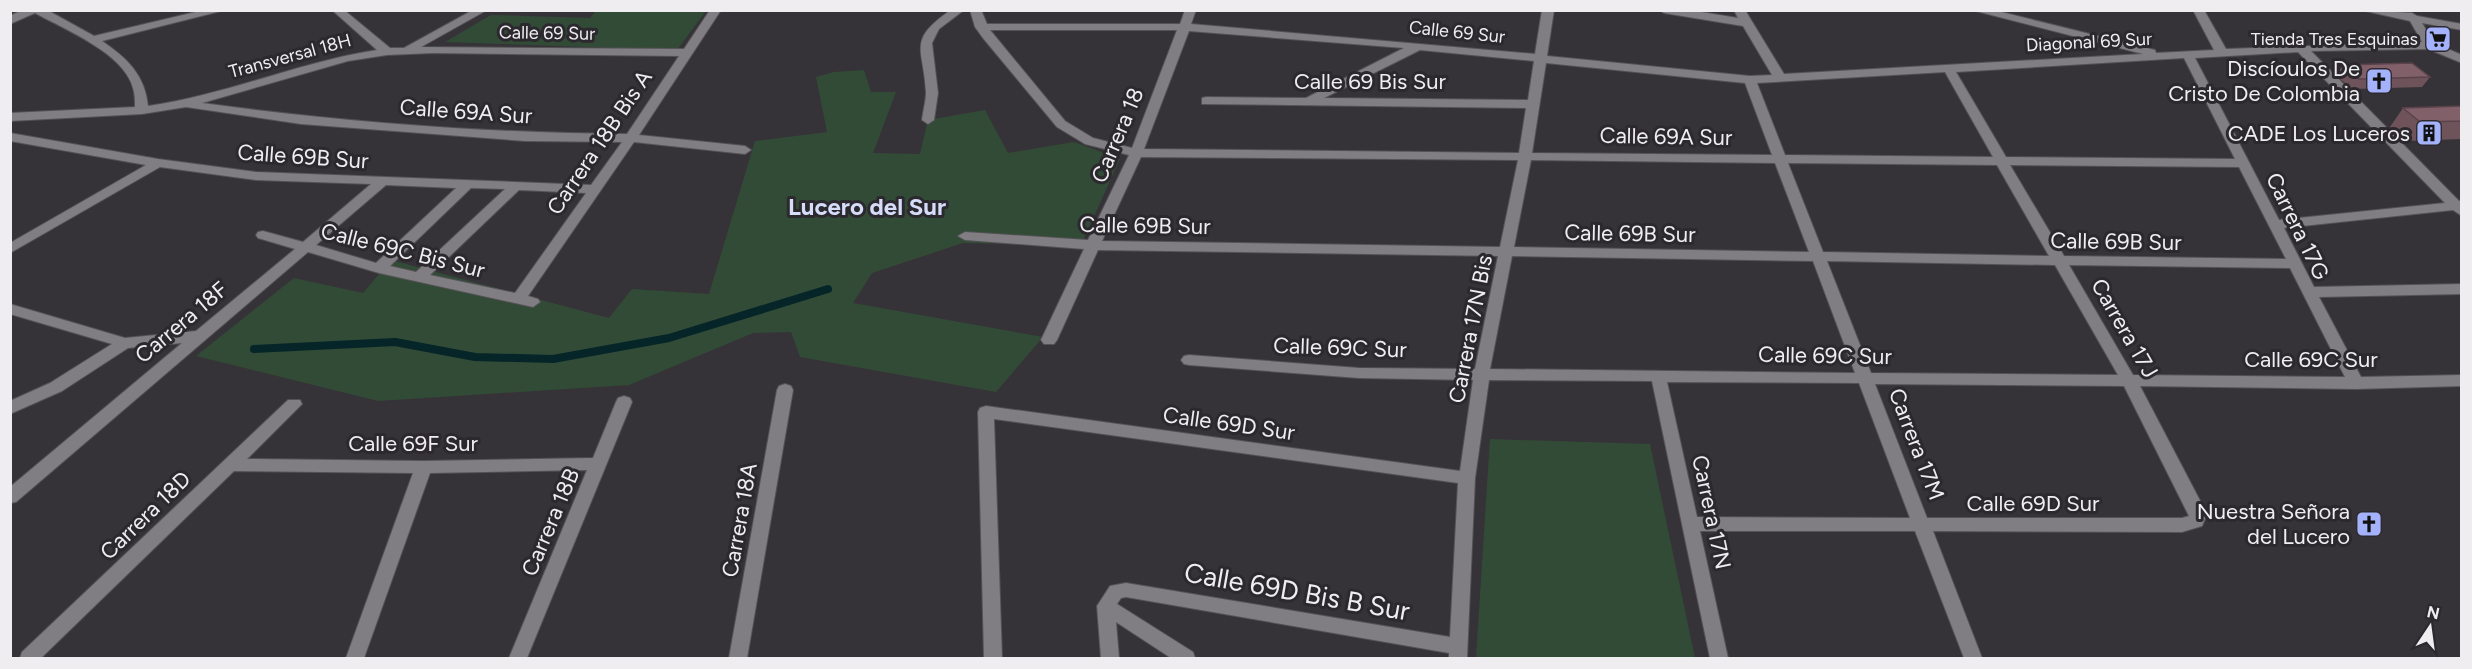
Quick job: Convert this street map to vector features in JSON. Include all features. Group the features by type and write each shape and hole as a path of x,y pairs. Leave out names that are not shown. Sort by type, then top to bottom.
{"street":[{"path":"10,21 32,10"},
{"path":"38,10 92,40 126,64 139,86 142,110"},
{"path":"92,40 220,10"},
{"path":"337,10 387,52"},
{"path":"407,50 482,10"},
{"name":"Carrera 18B Bis A","path":"518,299 631,138 716,10"},
{"path":"928,120 932,93 926,43 934,27 959,10"},
{"name":"Calle 69A Sur","path":"975,10 981,27 996,48 1053,117 1089,141 1136,153 2244,163"},
{"name":"Carrera 18","path":"1049,340 1091,245 1136,153 1191,10"},
{"name":"Carrera 17N Bis","path":"1459,653 1467,478 1482,372 1525,156 1548,10"},
{"path":"1664,10 1747,23"},
{"path":"1739,10 1780,78"},
{"path":"1977,10 2168,56"},
{"path":"2198,10 2222,52"},
{"path":"2366,10 2411,15 2462,27"},
{"path":"2411,15 2430,45 2462,60"},
{"name":"Calle 69 Sur","path":"981,27 1185,27 1419,46 1750,80"},
{"name":"Diagonal 69 Sur","path":"1750,80 2222,52 2430,45"},
{"path":"1308,102 1419,46"},
{"path":"2301,48 2460,208"},
{"name":"Transversal 18H","path":"185,104 347,58 407,50"},
{"name":"Calle 69 Sur","path":"407,50 687,53"},
{"name":"Carrera 17G","path":"2188,55 2355,383"},
{"name":"Carrera 17J","path":"1947,68 2130,381 2198,514 2196,521"},
{"name":"Carrera 17M","path":"1750,80 1973,658"},
{"name":"Calle 69 Bis Sur","path":"1206,101 1534,104"},
{"path":"10,117 142,110 185,104"},
{"name":"Calle 69A Sur","path":"185,104 312,121 525,137 631,138 745,150"},
{"name":"Calle 69B Sur","path":"10,137 158,163 256,176 596,189"},
{"path":"10,249 158,163"},
{"name":"Carrera 18F","path":"10,497 382,182"},
{"path":"379,268 467,185"},
{"path":"419,277 515,187"},
{"path":"2275,225 2460,208"},
{"name":"Calle 69C Bis Sur","path":"263,235 379,268 533,302"},
{"name":"Calle 69B Sur","path":"965,236 1091,245 2295,264"},
{"path":"2308,292 2462,289"},
{"path":"10,309 125,343 200,336"},
{"path":"10,408 56,387 125,343"},
{"name":"Calle 69C Sur","path":"1189,360 1328,372 2355,383 2462,380"},
{"name":"Carrera 17N","path":"1658,375 1719,658"},
{"name":"Carrera 18A","path":"738,658 785,390"},
{"name":"Carrera 18B","path":"518,658 624,402"},
{"name":"Carrera 18D","path":"28,658 294,404"},
{"name":"Calle 69D Sur","path":"993,658 986,412 1467,478"},
{"name":"Calle 69F Sur","path":"228,465 423,467 598,464"},
{"path":"355,658 423,467"},
{"name":"Calle 69D Sur","path":"1689,524 2182,525 2196,521"},
{"name":"Calle 69D Bis B Sur","path":"1106,606 1116,591 1126,590 1459,653"},
{"path":"1106,606 1110,658"},
{"path":"1106,606 1186,658"}],"green space":[{"path":"596,11 706,11 677,50 445,42 491,15 590,18"},
{"path":"864,70 871,92 896,92 873,153 920,154 928,120 985,110 1008,153 1074,142 1120,159 1081,245 963,243 872,273 853,303 1043,337 996,392 800,357 791,332 753,333 629,385 378,401 196,356 294,278 363,293 391,260 609,318 632,289 709,294 755,141 827,132 816,77 834,72"},
{"path":"1490,439 1650,444 1695,658 1476,658"}],"building":[{"path":"2412,63 2430,77 2359,79 2343,65"},
{"path":"2462,106 2462,121 2420,122 2403,108"}],"waterway":[{"path":"254,349 395,342 475,357 553,359 669,338 828,289 823,290"}],"place":[{"name":"Tienda Tres Esquinas","path":"2438,39"},
{"name":"Discíoulos De Cristo De Colombia","path":"2379,81"},
{"name":"CADE Los Luceros","path":"2429,133"},
{"name":"Nuestra Señora del Lucero","path":"2369,524"}],"district":[{"name":"Lucero del Sur","path":"867,207"}]}
